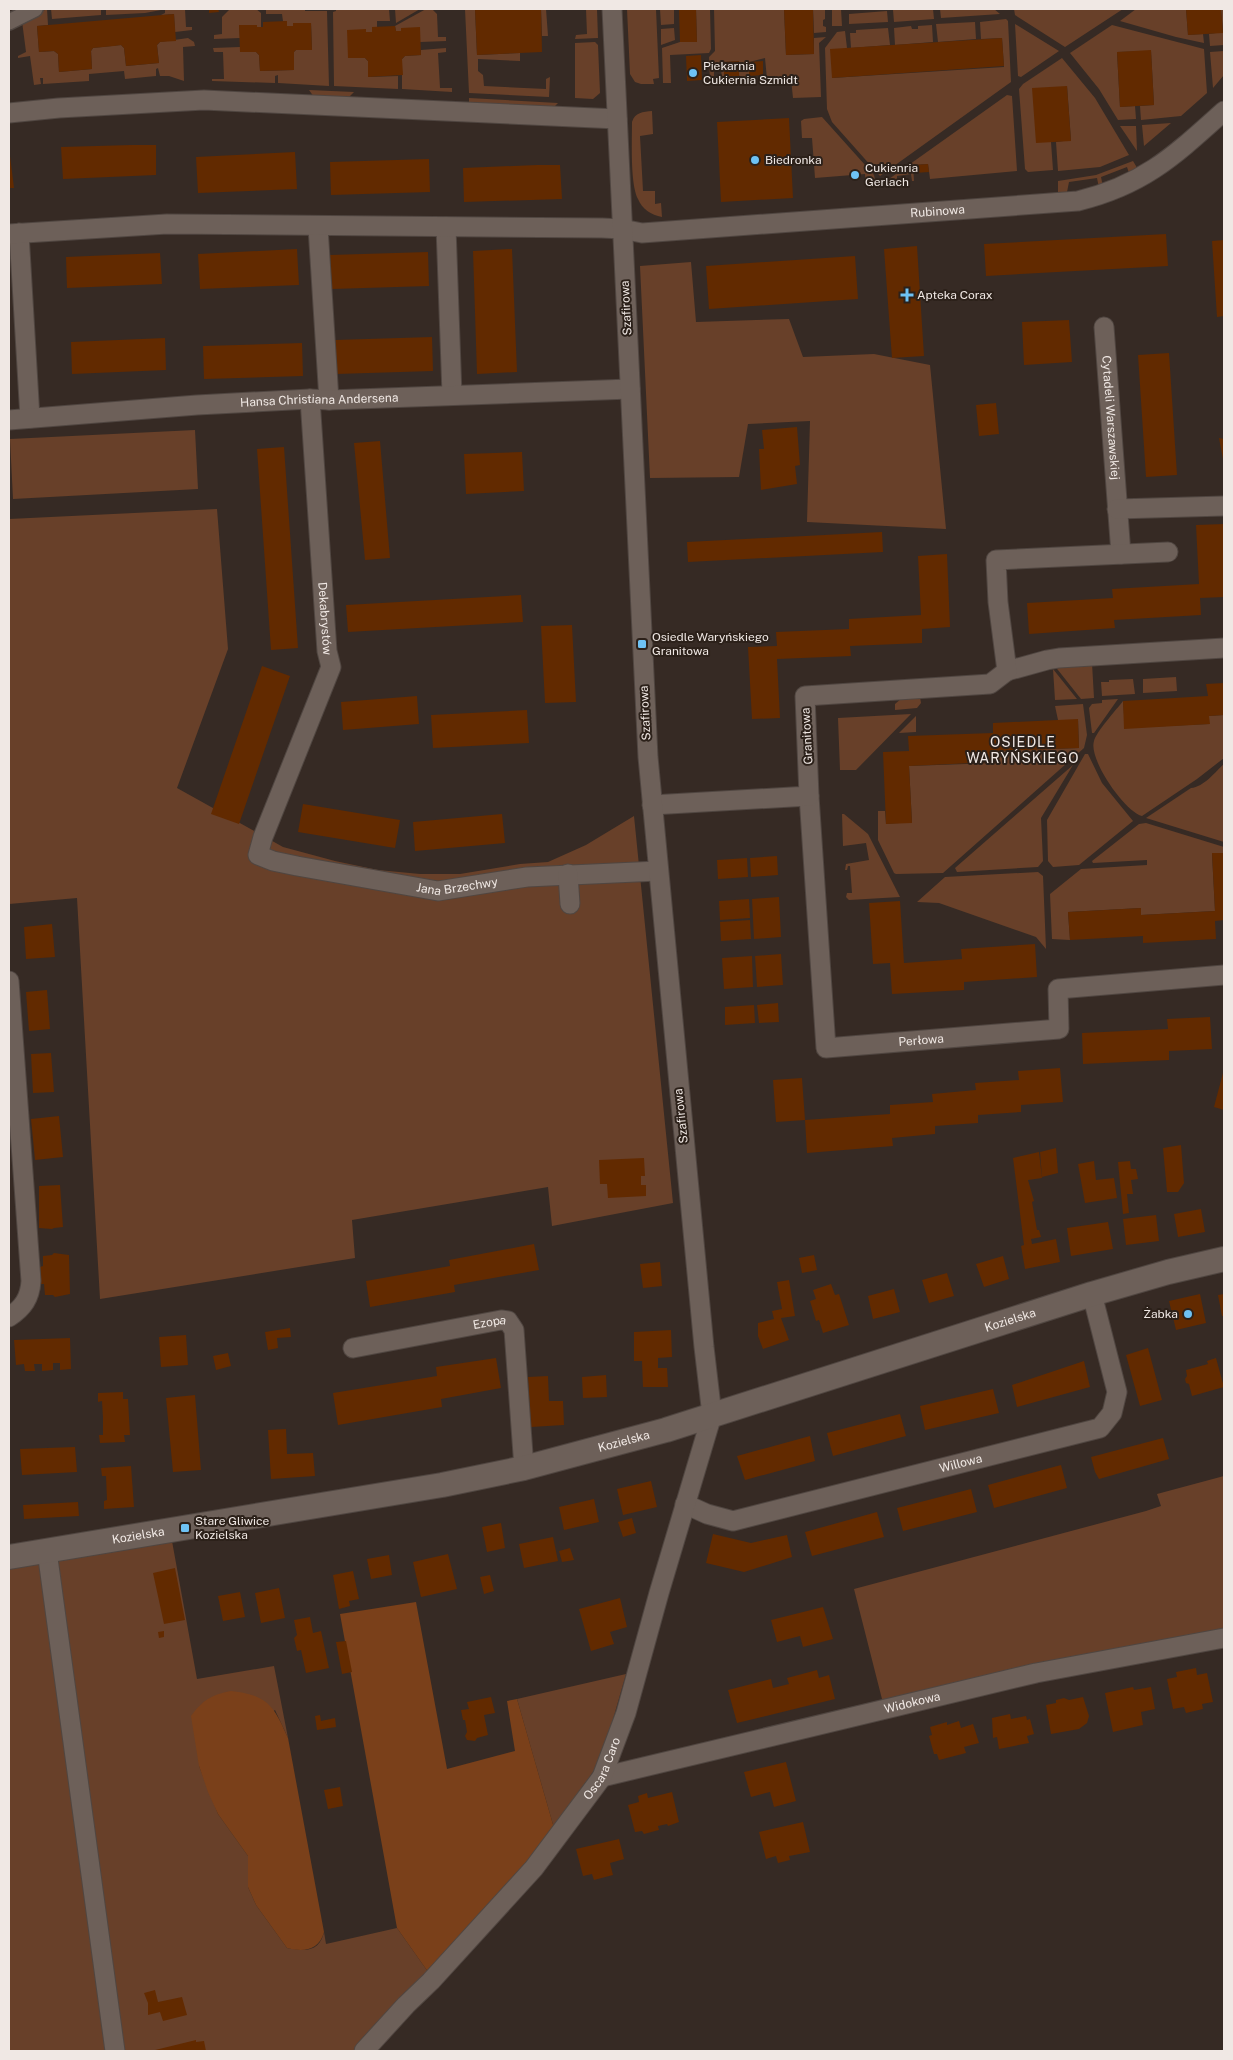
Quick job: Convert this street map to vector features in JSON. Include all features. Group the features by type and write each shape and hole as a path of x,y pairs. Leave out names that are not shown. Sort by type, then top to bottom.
{"street":[{"path":"9,22 35,9"},
{"name":"Szafirowa","path":"612,9 648,757 712,1415"},
{"path":"9,113 59,108 204,100 618,119"},
{"name":"Rubinowa","path":"14,233 167,224 622,229 642,233 1078,201 1119,189 1144,176 1192,140 1224,111"},
{"path":"318,227 328,400"},
{"path":"446,227 452,395"},
{"path":"14,233 30,418"},
{"name":"Cytadeli Warszawskiej","path":"1104,327 1121,554"},
{"name":"Hansa Christiana Andersena","path":"9,420 197,405 310,399 328,400 630,389"},
{"name":"Dekabrystów","path":"258,855 263,837 331,667 327,651 310,399"},
{"path":"1117,509 1224,506"},
{"path":"1007,671 998,602 996,560 1168,552"},
{"name":"Granitowa","path":"809,796 805,696 990,684 1007,671 1059,658 1224,648"},
{"path":"652,805 809,796"},
{"name":"Perłowa","path":"809,796 826,1048 1059,1029 1058,989 1224,975"},
{"name":"Jana Brzechwy","path":"258,855 273,861 297,866 438,890 526,876 658,871"},
{"path":"568,874 570,904"},
{"path":"9,981 31,1281 30,1293 26,1302 9,1317"},
{"name":"Kozielska","path":"9,1557 442,1485 524,1468 596,1450 712,1415 1092,1294 1168,1272 1224,1259"},
{"name":"Willowa","path":"685,1504 707,1514 733,1520 1100,1428 1112,1413 1117,1392 1092,1294"},
{"name":"Ezopa","path":"353,1348 502,1320 508,1321 514,1330 524,1468"},
{"name":"Oscara Caro","path":"364,2051 534,1868 602,1777 626,1712 712,1415"},
{"path":"47,1551 115,2051"},
{"name":"Widokowa","path":"602,1777 1036,1674 1224,1638"}],"shaded area":[{"path":"47,9 48,25 37,26 39,52 54,51 58,54 59,72 92,69 91,51 93,48 121,45 124,48 126,66 159,63 157,45 160,42 188,38 194,42 195,46 183,47 184,81 169,76 160,76 158,68 156,69 156,76 125,79 124,71 89,74 89,81 43,84 43,78 40,78 41,84 34,85 30,56 18,58 18,56 26,52 22,21"},
{"path":"51,9 101,9 101,15 52,19"},
{"path":"106,9 161,10 145,13 106,15"},
{"path":"165,9 185,9 186,27 192,27 192,30 175,32 174,14 161,15 165,13"},
{"path":"230,9 256,9 261,13 261,27 256,25 239,25 240,38 214,39 214,35 222,34 222,17"},
{"path":"266,9 327,11 329,86 278,83 278,75 275,76 275,83 212,81 212,79 224,79 223,52 214,52 213,48 240,47 240,52 256,52 259,55 260,71 293,70 294,52 296,50 312,49 311,23 293,23 293,26 287,26 286,21 283,21 282,14 266,14"},
{"path":"336,9 389,9 390,21 377,21 377,27 372,27 372,32 366,32 366,30 365,58 368,61 369,77 398,76 398,89 334,86 333,12"},
{"path":"395,9 420,9 396,23"},
{"path":"426,9 432,9 437,14 438,37 446,37 446,41 420,42 401,31 396,31 395,26"},
{"path":"465,9 475,9 477,55 520,53 520,61 478,59 478,71 483,75 484,86 546,89 546,79 550,77 549,97 469,93"},
{"path":"541,9 546,9 548,36 542,36"},
{"path":"586,9 597,9 598,38 575,39 576,35 587,34"},
{"path":"627,9 656,9 659,78 653,79 654,84 635,82 630,74"},
{"path":"660,9 710,9 711,49 709,53 670,55 671,83 663,83 662,48 680,42 697,42 696,10 674,10 674,24 661,25"},
{"path":"714,9 784,9 786,55 814,54 814,38 826,37 819,43 821,97 793,98 791,79 767,79 765,58 749,62 749,80 739,80 738,61 724,62 725,81 722,81 721,66 714,66 714,81 710,82 709,57 715,51"},
{"path":"813,9 825,9 823,26 826,27 826,32 814,33"},
{"path":"832,9 841,9 842,26 832,26"},
{"path":"933,9 934,19 894,22 893,10"},
{"path":"940,9 994,9 1000,14 941,18"},
{"path":"1014,9 1123,9 1065,47 1015,15"},
{"path":"1136,9 1186,9 1188,35 1203,34 1204,43 1120,21"},
{"path":"1221,9 1224,9 1224,45 1210,46 1209,34 1223,32"},
{"path":"887,11 888,22 849,24 849,14"},
{"path":"1006,19 1008,21 1011,82 880,176 832,122 827,109 825,48 837,32 845,31 847,48 832,78 1004,67 1002,38 981,39 980,22"},
{"path":"975,22 976,39 938,42 936,24"},
{"path":"1015,24 1059,51 1021,77 1018,76"},
{"path":"932,25 933,42 895,45 894,28 911,26 912,29 918,29 918,26"},
{"path":"1112,25 1204,49 1207,93 1181,116 1141,120 1140,106 1154,105 1151,51 1117,52 1120,107 1135,106 1136,119 1118,120 1099,89 1070,53"},
{"path":"674,28 675,40 661,45 661,29"},
{"path":"888,28 890,45 851,48 850,33 856,33 856,30"},
{"path":"595,42 598,45 600,93 593,99 575,98 575,43"},
{"path":"446,48 446,52 438,53 440,88 452,88 452,92 402,89 402,59 405,56 421,55 421,50"},
{"path":"1224,51 1224,75 1213,88 1210,52"},
{"path":"1062,58 1095,98 1129,155 1100,167 1058,171 1056,142 1071,140 1067,86 1051,142 1053,170 1028,172 1025,169 1019,89 1023,84"},
{"path":"309,90 354,92 347,99 314,97"},
{"path":"1007,95 1012,96 1017,171 930,179 928,164 913,165 914,181 912,181 911,174 897,176 897,182 889,183 889,179"},
{"path":"469,98 558,103 554,107 469,105"},
{"path":"652,111 653,134 640,136 643,191 655,191 655,204 661,203 662,217 647,211 640,203 635,192 633,173 632,122 637,114"},
{"path":"822,117 874,175 875,180 871,185 866,186 865,174 815,178 812,138 802,138 801,121"},
{"path":"1171,123 1144,146 1142,125"},
{"path":"1120,126 1136,126 1137,151"},
{"path":"1133,161 1139,171 1130,176 1127,167 1101,177 1103,187 1099,188 1097,178 1069,182 1067,192 1058,193 1058,181 1096,175"},
{"path":"691,262 696,322 789,319 803,357 874,354 930,365 946,529 807,522 810,421 748,424 739,477 650,478 640,266"},
{"path":"195,430 198,489 13,499 10,439"},
{"path":"217,509 228,649 177,788 283,847 378,870 420,874 460,874 520,864 548,862 586,845 634,816 673,1203 552,1226 548,1187 352,1220 355,1258 100,1299 77,898 9,904 9,519"},
{"path":"1092,663 1094,698 1081,699 1054,665"},
{"path":"1053,669 1077,699 1055,700"},
{"path":"1176,677 1177,691 1143,693 1143,679"},
{"path":"1133,679 1135,694 1102,696 1101,682"},
{"path":"920,697 921,703 917,708 895,710 895,704 902,698"},
{"path":"1118,699 1094,733 1092,733 1089,708 1092,704 1102,703 1102,700"},
{"path":"1123,701 1125,728 1209,724 1209,716 1224,715 1224,758 1197,779 1142,816 1126,805 1109,784 1102,772 1094,749 1094,741 1099,732"},
{"path":"1083,704 1087,735 1084,748 943,873 894,873 878,840 878,811 885,811 886,824 912,822 909,766 994,763 994,751 1079,748 1078,720 1058,720 1055,706"},
{"path":"911,714 856,770 840,770 838,718"},
{"path":"916,716 916,732 899,733"},
{"path":"1085,754 1088,754 1102,783 1133,821 1079,865 1053,867 1048,861 1047,820"},
{"path":"1224,764 1224,842 1146,818 1191,788 1205,782"},
{"path":"1073,765 1041,818 1043,861 1038,867 957,872 955,868"},
{"path":"842,814 868,834 900,897 849,900 846,897 847,893 852,893 850,866 845,870 846,864 869,860 866,843 843,846"},
{"path":"1146,823 1224,847 1224,853 1212,854 1215,911 1141,915 1141,908 1068,912 1070,940 1052,939 1050,894 1081,869 1147,865 1147,860 1093,863 1092,861 1139,824"},
{"path":"1038,872 1043,876 1046,949 1036,937 939,903 917,902 945,877"},
{"path":"1224,1476 1224,1630 883,1703 854,1589 1146,1511 1161,1506 1157,1494"},
{"path":"170,1530 197,1679 274,1666 288,1738 275,1710 199,1766 218,1814 248,1856 248,1887 256,1905 287,1948 293,1949 305,1950 315,1947 322,1939 324,1932 326,1944 397,1928 431,1976 364,2051 9,2051 9,1557"},
{"path":"416,1602 447,1769 515,1751 507,1701 517,1699 554,1828 525,1868 431,1976 397,1928 340,1614"},
{"path":"626,1674 603,1754 593,1772 554,1828 517,1699"},
{"path":"231,1691 262,1699 274,1710 288,1738 324,1932 318,1943 310,1949 287,1948 256,1905 248,1887 248,1856 218,1814 199,1766 191,1716 208,1699"}],"building":[{"path":"209,9 218,9 219,12 209,13"},
{"path":"475,9 541,9 542,52 477,55"},
{"path":"696,9 697,42 680,42 679,10"},
{"path":"784,9 813,9 814,54 786,55"},
{"path":"1186,9 1221,9 1223,33 1188,35"},
{"path":"174,14 176,41 160,42 157,45 159,63 126,66 124,48 121,45 93,48 91,51 92,69 59,72 58,54 54,51 39,52 37,26"},
{"path":"287,21 287,26 293,26 293,23 311,23 312,50 296,50 294,52 294,70 260,71 259,55 256,52 240,52 239,25 263,27 263,22"},
{"path":"395,26 396,31 401,31 401,28 420,27 421,55 405,56 402,59 403,75 368,77 368,61 365,58 348,58 347,30 366,29 366,32 372,32 372,27"},
{"path":"1002,38 1004,66 832,78 830,49"},
{"path":"1151,50 1154,105 1120,107 1117,52"},
{"path":"701,55 702,80 687,81 686,56"},
{"path":"739,61 739,76 724,76 724,62"},
{"path":"763,61 763,75 749,76 749,62"},
{"path":"1067,86 1071,141 1036,143 1032,88"},
{"name":"Biedronka","path":"789,118 793,198 721,202 717,122"},
{"path":"156,145 156,175 63,179 61,147"},
{"path":"9,148 14,188 9,188"},
{"path":"295,152 297,189 198,193 196,157"},
{"path":"429,159 430,192 331,195 330,162"},
{"path":"928,164 929,172 914,173 913,165"},
{"path":"560,165 562,199 464,202 463,168"},
{"path":"1166,234 1168,266 986,276 984,244"},
{"path":"1224,240 1224,316 1217,317 1212,241"},
{"path":"917,246 924,356 892,358 884,249"},
{"path":"297,249 299,285 200,289 198,254"},
{"path":"512,249 517,372 477,374 473,251"},
{"path":"428,252 429,286 332,289 330,255"},
{"path":"160,253 162,284 67,288 66,257"},
{"path":"855,256 858,299 709,309 706,266"},
{"path":"1069,320 1072,362 1024,365 1022,322"},
{"path":"432,337 433,371 336,374 335,340"},
{"path":"165,338 166,370 72,374 71,342"},
{"path":"302,343 303,376 204,379 203,346"},
{"path":"1169,353 1177,475 1146,477 1138,355"},
{"path":"996,403 999,434 979,436 976,405"},
{"path":"797,427 800,465 795,466 797,484 761,490 759,449 764,449 762,430"},
{"path":"1219,438 1224,439 1224,459 1223,459"},
{"path":"380,441 390,558 365,560 354,443"},
{"path":"284,447 298,648 271,650 257,449"},
{"path":"522,452 524,491 466,494 464,454"},
{"path":"1224,524 1224,597 1200,598 1201,615 1114,620 1115,628 1029,634 1027,603 1113,598 1112,589 1199,584 1196,525"},
{"path":"882,532 883,552 688,562 687,542"},
{"path":"947,554 950,627 922,629 922,643 850,646 851,656 777,659 780,718 752,719 748,647 777,646 776,632 849,629 849,619 921,615 918,556"},
{"path":"521,595 523,622 348,632 346,605"},
{"path":"572,625 576,702 545,703 541,626"},
{"path":"262,666 290,676 239,824 211,814"},
{"path":"1224,683 1224,715 1209,716 1210,724 1124,729 1123,701 1208,696 1206,684"},
{"path":"417,696 419,724 343,730 341,702"},
{"path":"527,710 529,743 433,748 431,715"},
{"path":"1078,719 1079,748 994,751 994,762 909,766 912,823 886,824 883,752 909,751 908,736 993,733 993,723"},
{"path":"303,804 400,820 395,848 298,832"},
{"path":"502,814 505,843 415,851 413,822"},
{"path":"1212,853 1224,853 1224,920 1215,921 1216,939 1143,943 1143,936 1070,940 1068,912 1141,908 1141,915 1215,911"},
{"path":"777,856 778,875 751,877 750,858"},
{"path":"747,858 748,877 718,879 717,860"},
{"path":"779,897 781,937 754,939 752,899"},
{"path":"749,899 750,918 720,920 719,901"},
{"path":"900,901 904,963 962,959 961,949 1035,944 1037,977 964,982 964,990 892,994 890,963 873,964 869,903"},
{"path":"750,920 751,939 721,941 720,922"},
{"path":"52,924 55,957 26,959 24,927"},
{"path":"781,954 783,985 757,987 755,956"},
{"path":"752,956 753,987 724,989 722,958"},
{"path":"47,990 50,1029 29,1031 26,992"},
{"path":"778,1003 779,1022 759,1023 757,1005"},
{"path":"754,1005 755,1023 725,1025 725,1007"},
{"path":"1210,1017 1212,1049 1169,1051 1169,1060 1083,1064 1082,1033 1168,1029 1167,1019"},
{"path":"51,1053 54,1092 33,1093 31,1054"},
{"path":"1060,1068 1063,1102 1021,1105 1021,1112 978,1115 978,1123 935,1126 935,1134 892,1138 893,1146 807,1153 805,1120 890,1114 890,1105 933,1102 932,1094 976,1090 975,1083 1019,1080 1018,1071"},
{"path":"1224,1069 1224,1110 1214,1107"},
{"path":"802,1078 805,1120 776,1122 773,1080"},
{"path":"59,1116 63,1157 35,1160 31,1119"},
{"path":"1181,1145 1184,1183 1178,1192 1167,1192 1163,1148"},
{"path":"1056,1148 1058,1173 1042,1177 1040,1152"},
{"path":"1039,1152 1042,1178 1028,1180 1034,1201 1032,1202 1037,1230 1039,1230 1041,1237 1031,1239 1032,1244 1056,1239 1060,1262 1025,1269 1021,1246 1024,1245 1013,1158"},
{"path":"644,1158 645,1176 641,1176 641,1185 646,1185 646,1196 608,1198 607,1184 600,1184 599,1160"},
{"path":"1094,1161 1096,1180 1114,1178 1117,1198 1085,1203 1078,1164"},
{"path":"1130,1161 1131,1169 1136,1169 1138,1179 1131,1180 1133,1194 1127,1194 1129,1213 1123,1214 1118,1162"},
{"path":"60,1185 63,1227 52,1229 39,1228 39,1186"},
{"path":"1201,1209 1205,1232 1178,1237 1174,1214"},
{"path":"1156,1215 1159,1241 1126,1245 1123,1219"},
{"path":"1108,1222 1113,1249 1071,1256 1067,1228"},
{"path":"534,1244 539,1270 454,1285 455,1292 370,1307 366,1281 450,1266 449,1260"},
{"path":"54,1253 69,1255 70,1294 55,1297 53,1295 45,1295 44,1284 41,1284 40,1267 43,1266 43,1256"},
{"path":"814,1255 817,1270 802,1273 799,1258"},
{"path":"1003,1256 1009,1279 984,1287 976,1264"},
{"path":"660,1262 662,1286 643,1288 640,1264"},
{"path":"947,1273 954,1296 929,1303 922,1280"},
{"path":"789,1280 795,1316 781,1318 789,1340 763,1349 758,1336 758,1323 774,1319 772,1311 782,1309 777,1282"},
{"path":"831,1284 835,1295 839,1294 849,1325 823,1333 819,1320 816,1321 810,1301 816,1299 813,1290"},
{"path":"894,1289 900,1312 873,1319 868,1296"},
{"name":"Żabka","path":"1200,1294 1206,1323 1176,1330 1169,1301"},
{"path":"1224,1294 1224,1316 1222,1316 1218,1295"},
{"path":"290,1328 291,1337 277,1338 278,1348 268,1350 265,1332"},
{"path":"671,1330 672,1357 658,1358 658,1368 667,1368 668,1387 643,1387 642,1361 634,1361 634,1332"},
{"path":"186,1335 188,1365 161,1367 159,1337"},
{"path":"70,1338 71,1369 60,1370 60,1363 53,1363 53,1370 42,1371 42,1364 34,1364 35,1371 25,1371 24,1364 16,1365 14,1340"},
{"path":"1148,1348 1162,1400 1140,1406 1126,1355"},
{"path":"228,1353 231,1366 216,1370 213,1356"},
{"path":"496,1358 501,1388 441,1399 442,1407 338,1425 333,1393 437,1376 436,1367"},
{"path":"1216,1358 1224,1387 1192,1396 1189,1384 1186,1383 1185,1379 1187,1376 1186,1370 1208,1364 1207,1361"},
{"path":"1084,1361 1090,1387 1017,1407 1012,1385"},
{"path":"606,1375 607,1397 583,1398 582,1377"},
{"path":"548,1376 549,1401 563,1401 564,1425 531,1427 528,1377"},
{"path":"993,1389 999,1413 925,1430 920,1406"},
{"path":"123,1392 123,1399 128,1399 130,1435 124,1435 125,1442 100,1443 99,1435 103,1435 103,1418 102,1401 98,1402 98,1393"},
{"path":"195,1395 201,1470 173,1472 166,1398"},
{"path":"900,1414 906,1436 833,1456 827,1433"},
{"path":"286,1429 287,1454 313,1453 315,1476 271,1479 268,1430"},
{"path":"810,1436 815,1461 745,1480 737,1456"},
{"path":"1163,1438 1169,1459 1099,1479 1095,1472 1091,1457"},
{"path":"75,1447 77,1472 22,1475 20,1449"},
{"path":"1061,1465 1067,1488 994,1508 988,1485"},
{"path":"131,1466 134,1507 104,1509 104,1501 107,1500 106,1476 102,1476 101,1468"},
{"path":"651,1481 657,1507 623,1515 617,1489"},
{"path":"971,1489 977,1512 903,1531 897,1508"},
{"path":"594,1499 599,1522 564,1530 559,1507"},
{"path":"78,1502 79,1516 24,1519 23,1505"},
{"path":"877,1512 884,1537 812,1556 805,1532"},
{"path":"632,1518 636,1533 623,1537 618,1522"},
{"path":"501,1523 505,1548 487,1552 482,1527"},
{"path":"713,1534 751,1543 787,1535 792,1557 744,1572 706,1563"},
{"path":"553,1537 558,1561 524,1568 519,1544"},
{"path":"570,1548 574,1560 562,1562 559,1551"},
{"path":"448,1554 457,1589 421,1597 413,1562"},
{"path":"389,1555 392,1575 371,1579 367,1559"},
{"path":"175,1568 185,1620 164,1624 153,1573"},
{"path":"353,1571 359,1599 349,1601 350,1606 339,1609 333,1575"},
{"path":"490,1575 494,1591 484,1594 480,1577"},
{"path":"279,1588 285,1618 261,1623 255,1593"},
{"path":"240,1592 245,1617 223,1621 218,1596"},
{"path":"620,1598 627,1627 610,1632 614,1644 591,1651 579,1609"},
{"path":"823,1607 833,1639 803,1647 800,1636 777,1642 771,1620"},
{"path":"310,1617 313,1633 321,1631 329,1668 306,1673 301,1650 297,1651 294,1638 297,1635 294,1620"},
{"path":"164,1631 164,1637 159,1638 158,1632"},
{"path":"346,1641 352,1672 342,1674 336,1642"},
{"path":"1196,1668 1197,1675 1207,1673 1213,1702 1202,1704 1203,1709 1186,1713 1184,1707 1173,1709 1167,1679 1177,1677 1176,1672"},
{"path":"817,1670 819,1678 829,1675 835,1699 737,1723 728,1690 771,1679 773,1688 789,1684 787,1678"},
{"path":"1133,1687 1134,1690 1151,1687 1155,1709 1141,1712 1143,1725 1113,1732 1105,1693"},
{"path":"491,1697 495,1713 484,1715 488,1735 477,1738 475,1741 467,1740 465,1736 467,1732 465,1720 463,1720 461,1710 469,1709 467,1702"},
{"path":"1083,1697 1089,1716 1087,1723 1079,1729 1051,1734 1046,1705 1056,1703 1056,1700 1064,1698 1069,1700"},
{"path":"1010,1714 1011,1719 1026,1716 1027,1720 1030,1719 1034,1734 1027,1736 1029,1743 999,1749 997,1737 993,1738 992,1718"},
{"path":"320,1715 321,1721 335,1718 336,1727 317,1730 315,1716"},
{"path":"959,1721 961,1728 973,1724 979,1743 964,1747 966,1753 939,1760 937,1754 934,1754 929,1736 932,1735 930,1727"},
{"path":"786,1762 796,1801 774,1807 770,1792 751,1797 744,1772"},
{"path":"340,1787 343,1806 328,1809 324,1790"},
{"path":"672,1792 679,1822 668,1826 667,1824 658,1826 659,1830 644,1834 642,1831 635,1832 628,1805 639,1802 638,1796 647,1793 648,1798"},
{"path":"803,1822 810,1852 789,1856 790,1860 778,1863 776,1856 766,1859 759,1832"},
{"path":"619,1839 624,1859 610,1863 613,1875 594,1880 592,1874 583,1876 576,1849"},
{"path":"155,1990 158,2002 182,1997 187,2015 163,2021 160,2012 148,2015 148,2003 144,1993"},
{"path":"196,2040 196,2042 204,2041 206,2051 151,2051"}],"place":[{"name":"Piekarnia Cukiernia Szmidt","path":"693,73"},
{"name":"Biedronka","path":"755,160"},
{"name":"Cukienria Gerlach","path":"855,175"},
{"name":"Apteka Corax","path":"907,295"},
{"name":"Osiedle Waryńskiego Granitowa","path":"642,644"},
{"name":"Żabka","path":"1188,1314"},
{"name":"Stare Gliwice Kozielska","path":"185,1528"}],"district":[{"name":"OSIEDLE WARYŃSKIEGO","path":"1023,750"}]}
